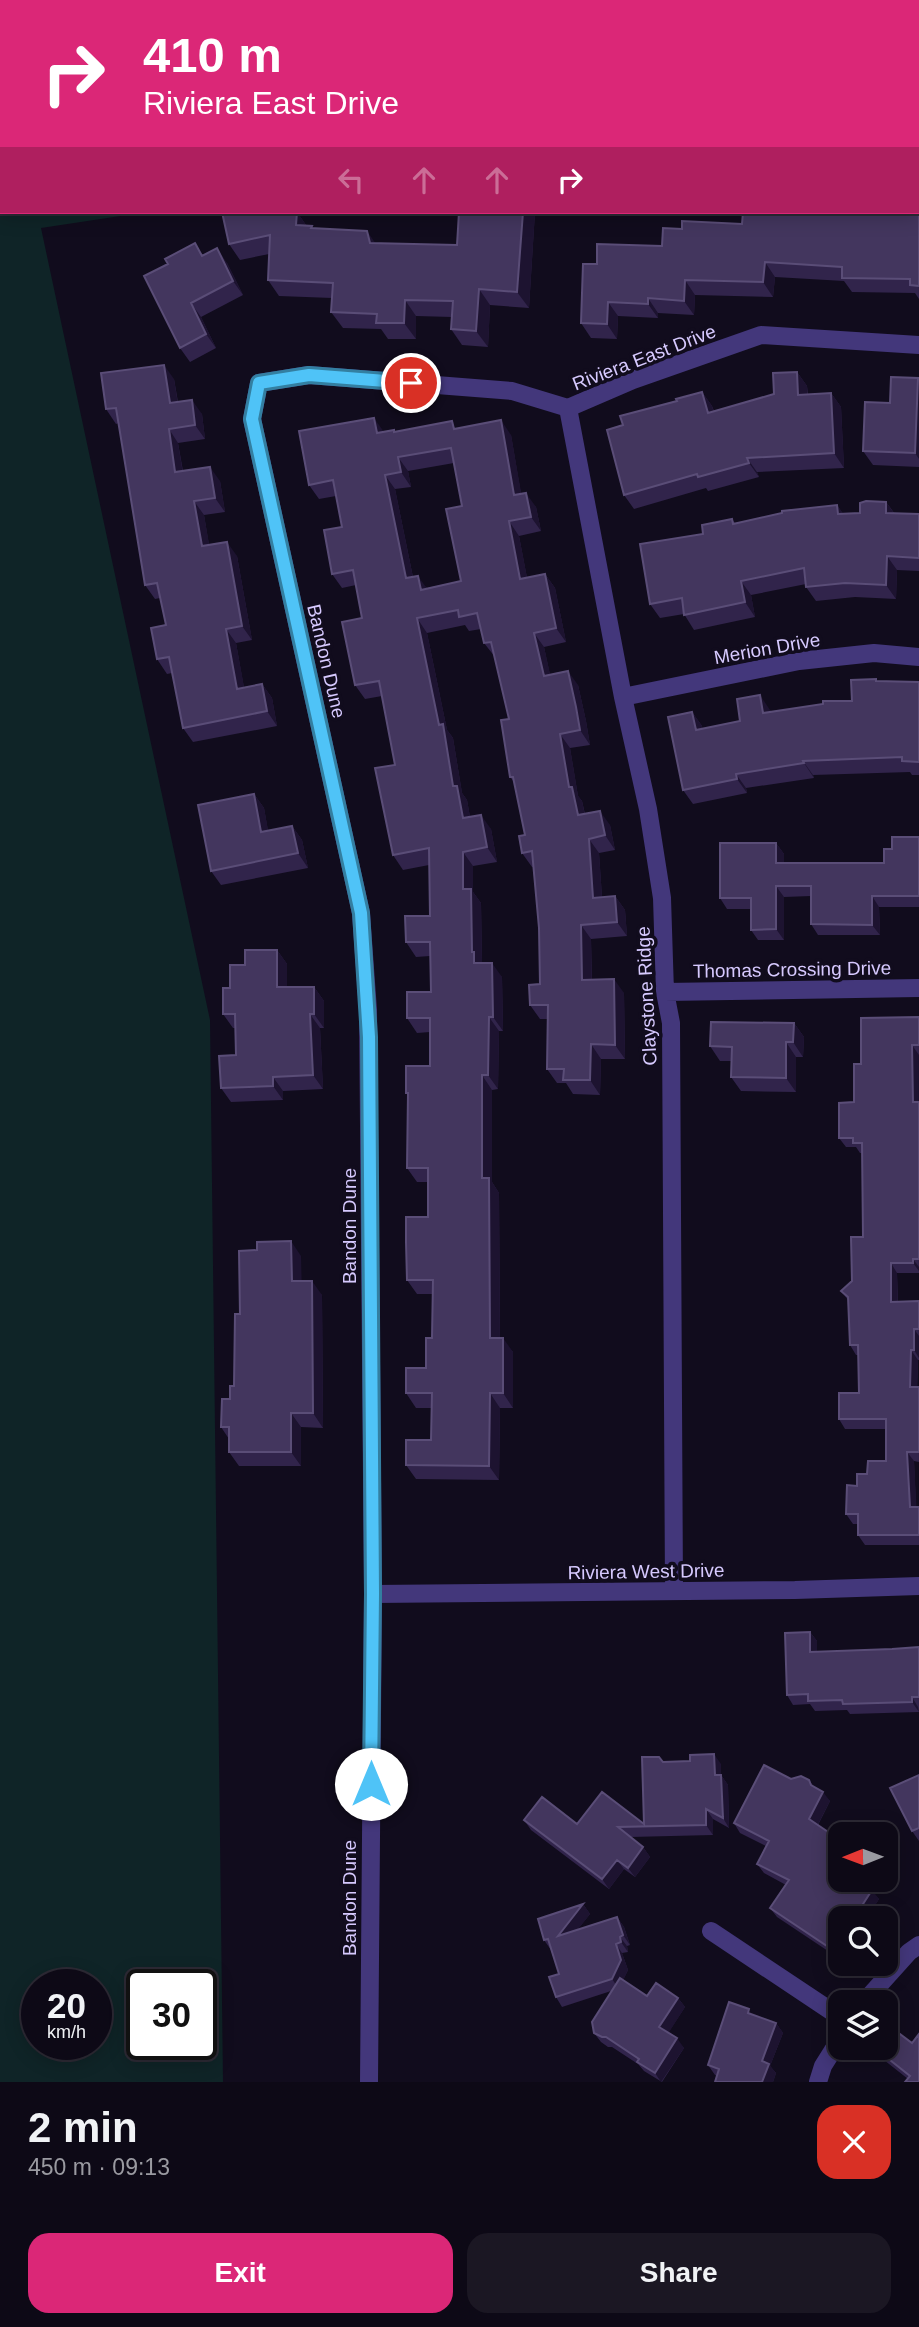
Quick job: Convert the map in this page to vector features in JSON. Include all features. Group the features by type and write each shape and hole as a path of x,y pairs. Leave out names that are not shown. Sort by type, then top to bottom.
{"street":[{"name":"Riviera East Drive","path":"259,383 309,375 512,391 568,408 633,380 761,335 919,345"},
{"name":"Bandon Dune","path":"259,383 252,419 361,913 368,1010 373,1594 369,2082"},
{"name":"Claystone Ridge","path":"568,408 623,696 648,809 662,898 666,992 671,1023 674,1591"},
{"name":"Merion Drive","path":"623,696 799,661 874,653 919,657"},
{"name":"Thomas Crossing Drive","path":"666,992 919,988"},
{"name":"Riviera West Drive","path":"373,1594 795,1590 919,1586"},
{"path":"712,1931 828,2009"},
{"path":"875,1990 909,1952 919,1945"},
{"path":"818,2082 828,2058"}],"green space":[{"path":"0,214 134,214 41,228 210,1020 223,2082 0,2082"}],"building":[{"path":"222,214 297,214 296,225 367,231 370,243 457,245 459,214 523,214 517,292 479,289 476,331 451,329 453,301 405,300 404,323 376,323 377,314 331,312 333,283 268,280 270,235 229,244"},
{"path":"743,214 919,214 919,286 910,285 910,279 842,278 842,267 765,262 763,282 685,280 684,301 648,298 648,304 608,302 607,324 581,323 583,264 597,264 597,244 662,246 663,228 682,229 682,221 742,224"},
{"path":"195,243 202,256 217,248 233,281 191,303 206,334 180,348 144,276 168,264 165,259"},
{"path":"164,365 170,403 192,400 195,425 169,429 175,472 210,467 215,498 194,501 202,546 227,542 242,626 226,629 237,689 262,684 267,711 183,728 169,657 157,659 151,628 166,625 157,583 145,585 116,408 106,409 101,373"},
{"path":"797,372 798,395 831,393 834,453 747,458 749,463 698,477 697,474 624,495 607,430 623,425 620,416 702,392 708,413 774,394 773,373"},
{"path":"891,377 918,378 915,453 863,451 865,402 890,403"},
{"path":"374,418 377,433 452,421 454,429 501,420 514,495 526,493 531,517 509,521 520,579 545,574 556,628 534,633 544,676 568,671 576,707 580,730 560,734 569,787 572,787 578,815 600,811 605,835 589,839 593,898 615,896 617,922 581,925 582,980 614,979 615,1045 591,1044 590,1080 563,1080 564,1069 547,1069 548,1005 530,1005 529,985 540,984 539,928 532,851 522,853 519,836 525,835 513,777 510,777 501,720 509,719 491,642 484,643 477,613 459,617 458,610 417,618 439,725 443,724 453,786 457,786 463,818 481,815 487,847 463,852 463,889 471,889 474,963 492,963 493,1017 489,1017 488,1075 482,1075 482,1178 489,1178 490,1338 503,1338 503,1393 490,1393 489,1466 406,1465 406,1440 431,1440 432,1393 406,1393 406,1368 426,1368 426,1338 432,1338 433,1280 407,1280 406,1242 406,1217 428,1217 428,1168 407,1168 406,1066 430,1066 430,1018 407,1018 407,992 431,992 430,942 406,942 405,916 430,916 429,848 393,855 375,768 395,765 379,681 355,685 342,622 362,618 353,570 332,574 324,530 342,527 333,480 309,485 299,431","holes":["451,448 462,506 446,509 461,581 421,590 418,576 406,578 385,475 401,472 398,457"]},
{"path":"886,502 886,513 919,514 919,558 887,556 886,585 845,583 806,587 804,568 741,581 745,602 684,615 682,598 650,604 640,544 703,534 702,525 732,519 733,524 782,511 837,505 838,514 860,513 860,503"},
{"path":"851,680 919,682 919,762 902,761 902,757 803,761 804,763 736,774 737,779 683,790 668,717 692,712 696,730 740,721 737,699 760,695 763,713 823,704 823,701 852,701"},
{"path":"254,794 261,832 292,826 298,853 211,871 198,805"},
{"path":"892,837 919,837 919,896 872,896 872,925 811,924 811,886 776,886 776,929 751,930 751,898 720,898 720,843 776,843 776,863 884,863 884,849 892,849"},
{"path":"245,950 277,950 277,987 314,987 314,1014 310,1014 313,1075 273,1077 273,1086 221,1088 219,1056 236,1055 235,1014 223,1014 223,988 230,988 230,965 245,965"},
{"path":"919,1017 919,1045 912,1045 913,1102 919,1102 919,1259 913,1259 913,1263 891,1263 891,1302 919,1301 919,1329 914,1329 910,1387 919,1387 919,1452 907,1452 910,1507 919,1507 919,1535 858,1535 858,1514 846,1514 847,1485 857,1486 857,1474 867,1474 868,1461 886,1461 886,1419 839,1419 839,1393 859,1393 858,1345 850,1345 848,1297 841,1291 852,1281 851,1237 863,1237 862,1143 853,1143 853,1138 839,1138 839,1103 854,1102 854,1064 861,1064 861,1018"},
{"path":"711,1022 794,1023 793,1042 786,1042 786,1078 731,1077 732,1047 710,1046"},
{"path":"291,1241 292,1281 312,1281 313,1413 291,1413 291,1452 229,1452 229,1427 221,1427 222,1399 230,1399 230,1386 234,1386 235,1314 240,1314 239,1251 257,1250 257,1242"},
{"path":"810,1632 810,1652 919,1647 919,1697 912,1697 912,1702 843,1704 842,1700 808,1701 808,1694 787,1695 785,1633"},
{"path":"714,1754 715,1775 721,1775 723,1818 706,1809 706,1825 618,1827 643,1847 628,1868 617,1860 602,1879 524,1820 542,1797 577,1824 602,1792 644,1824 642,1757 659,1757 663,1762 690,1761 690,1755"},
{"path":"764,1765 791,1779 801,1776 823,1792 809,1819 828,1832 828,1892 871,1892 862,1906 828,1906 828,1947 770,1908 789,1880 757,1864 769,1841 734,1823"},
{"path":"919,1775 919,1828 912,1831 890,1788"},
{"path":"583,1904 558,1936 617,1917 623,1935 620,1937 621,1942 616,1944 621,1960 612,1979 556,1997 549,1977 559,1974 548,1939 544,1940 538,1919"},
{"path":"620,1978 647,1996 656,1983 678,1998 659,2027 677,2038 655,2073 606,2037 594,2033 592,2022"},
{"path":"729,2002 749,2009 748,2013 776,2023 762,2061 769,2064 762,2082 715,2082 719,2069 708,2065"},
{"path":"898,2032 912,2043 919,2034 919,2082 905,2082 910,2076 890,2060 898,2060"}],"route":[{"path":"371,1784 373,1594 369,1037 361,913 252,419 259,383 309,375 411,383"}]}
